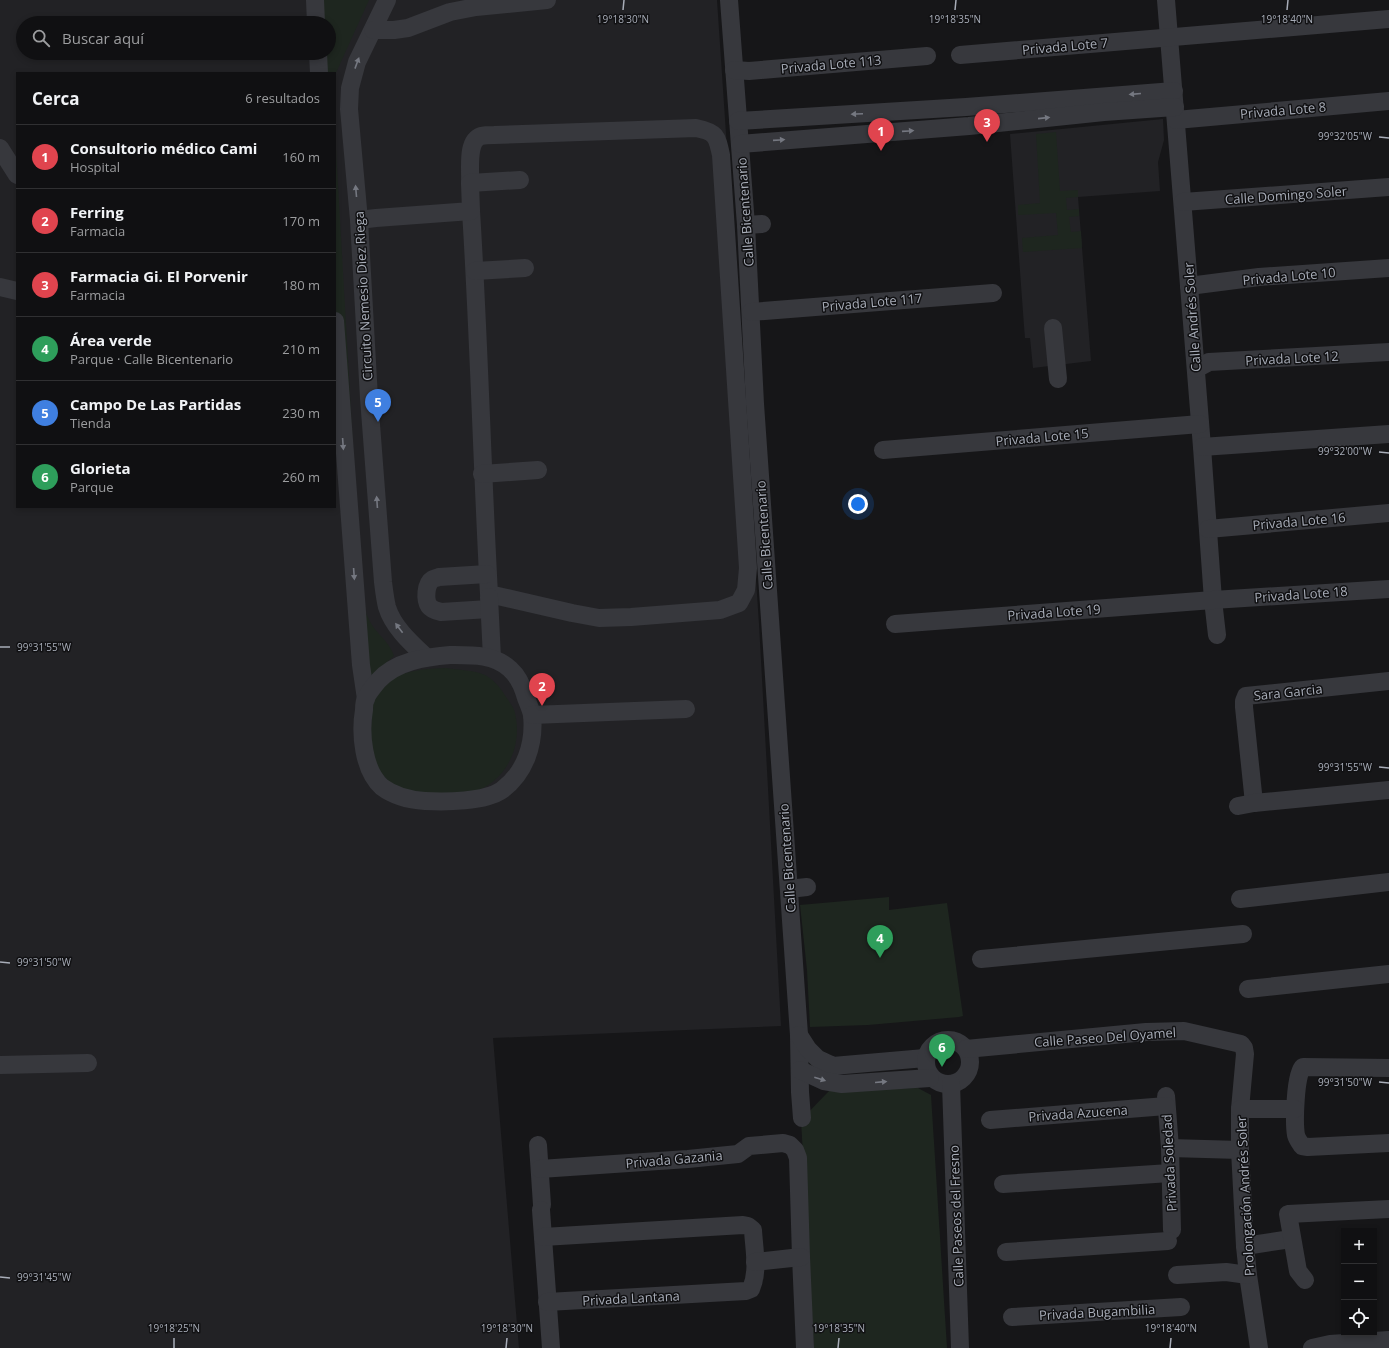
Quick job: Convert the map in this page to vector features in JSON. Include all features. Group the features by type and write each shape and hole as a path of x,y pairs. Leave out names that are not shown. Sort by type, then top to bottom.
{"street":[{"path":"315,0 316,16"},
{"name":"Circuito Nemesio Diez Riega","path":"387,0 357,62 350,88 349,109 359,220 369,398 383,582 388,608 396,625 410,642 426,657"},
{"path":"373,30 408,28 450,12 476,7 547,0"},
{"name":"Calle Bicentenario","path":"729,0 740,144 754,224 751,312 756,412 799,1035 802,1118"},
{"name":"Calle Andrés Soler","path":"1166,0 1217,635"},
{"name":"Privada Lote 7","path":"960,55 1389,20"},
{"name":"Privada Lote 113","path":"734,70 927,56"},
{"path":"318,60 319,72"},
{"name":"Privada Lote 8","path":"1175,106 1389,101"},
{"path":"738,121 966,108 1175,106"},
{"path":"740,144 969,126 1175,106"},
{"path":"966,108 969,126"},
{"path":"488,574 439,577 432,579 427,586 426,597 429,606 435,611 441,612 489,602 599,618 631,617 720,610 739,603 746,590 748,568 721,155 717,138 707,130 696,128 494,135 481,136 474,141 471,149 470,183 475,271 482,474 488,574 489,602 492,658"},
{"path":"0,148 16,173"},
{"path":"470,183 520,180"},
{"name":"Calle Domingo Soler","path":"1183,202 1389,188"},
{"path":"359,220 471,211"},
{"path":"475,271 525,268"},
{"name":"Privada Lote 10","path":"1189,286 1259,277 1389,268"},
{"path":"0,287 16,291"},
{"name":"Privada Lote 117","path":"751,312 993,293"},
{"path":"1053,328 1058,379"},
{"path":"336,337 361,665 366,699 363,716 364,751 371,772 382,786 398,796 424,801 484,798 501,791 517,776 528,756 531,741 532,714 521,683 510,669 492,658 475,655 450,654 426,657 405,663 392,670 379,680 366,699"},
{"name":"Privada Lote 12","path":"1196,369 1209,362 1389,352"},
{"path":"340,400 369,398"},
{"name":"Privada Lote 15","path":"884,450 1200,424"},
{"path":"1202,447 1389,434"},
{"path":"482,474 538,470"},
{"name":"Privada Lote 16","path":"1208,529 1389,513"},
{"name":"Privada Lote 18","path":"1213,600 1389,589"},
{"name":"Privada Lote 19","path":"895,624 1213,600"},
{"name":"Sara Garcia","path":"1389,681 1246,696 1244,700 1246,805 1389,790"},
{"path":"532,714 686,709"},
{"path":"1240,899 1389,882"},
{"path":"789,889 807,887"},
{"path":"981,960 1243,934"},
{"path":"1248,989 1389,974"},
{"name":"Calle Paseo Del Oyamel","path":"966,1049 1163,1031 1184,1032 1242,1044"},
{"path":"799,1035 808,1049 818,1059 833,1066 925,1058"},
{"path":"800,1070 824,1081 842,1084 930,1078 944,1084 951,1084 958,1082 968,1071 970,1063 969,1056 962,1044 949,1039 942,1040 931,1048 925,1058 925,1066 930,1078"},
{"name":"Prolongación Andrés Soler","path":"1242,1044 1245,1054 1240,1109 1240,1150 1245,1246 1259,1348"},
{"path":"0,1065 88,1062"},
{"path":"1389,1068 1303,1067 1299,1073 1295,1109 1296,1135 1302,1146 1308,1147 1389,1143"},
{"name":"Calle Paseos del Fresno","path":"951,1084 960,1348"},
{"name":"Privada Azucena","path":"990,1120 1166,1101"},
{"name":"Privada Soledad","path":"1006,1252 1170,1236 1170,1148 1166,1101"},
{"path":"1240,1109 1295,1109"},
{"path":"538,1145 551,1348"},
{"name":"Privada Gazania","path":"540,1169 688,1159 738,1154 749,1146 790,1145 795,1150 798,1158 801,1257"},
{"path":"1170,1148 1240,1150"},
{"path":"1003,1184 1170,1173"},
{"path":"1305,1280 1298,1271 1291,1239 1288,1214 1389,1209"},
{"name":"Privada Lantana","path":"543,1237 744,1225 753,1230 755,1262 755,1278 752,1289 746,1292 547,1302"},
{"path":"1245,1246 1291,1239"},
{"path":"755,1262 801,1257 805,1348"},
{"path":"1177,1275 1226,1272 1248,1275"},
{"name":"Privada Bugambilia","path":"1012,1317 1181,1308"},
{"path":"1312,1348 1330,1344 1389,1340"}],"shaded area":[{"path":"0,0 717,0 759,624 781,1026 493,1038 519,1348 0,1348"},
{"path":"314,0 369,0 336,73 319,72 318,60 336,60 336,16 315,16"},
{"path":"1163,119 1164,140 1158,162 1160,191 1078,197 1091,361 1033,368 1030,338 1025,338 1010,134"},
{"path":"1056,132 1060,191 1078,190 1078,197 1066,198 1067,210 1079,209 1079,216 1069,217 1071,232 1081,231 1082,248 1023,252 1022,238 1058,235 1056,213 1018,215 1018,205 1040,203 1036,134"},
{"path":"336,150 362,603 372,625 388,645 394,656 367,679 336,336"},
{"path":"446,668 480,673 491,679 498,686 511,704 514,711 517,726 514,751 509,762 494,781 471,793 453,795 433,794 395,789 369,759 373,696 392,679 405,673 418,670"},
{"path":"889,897 889,910 947,903 963,1016 868,1025 810,1027 807,970 800,905"},
{"path":"918,1088 931,1095 947,1348 814,1348 801,1120 830,1090"}],"place":[{"name":"Farmacia Gi. El Porvenir","path":"987,142"},
{"name":"Consultorio médico Cami","path":"881,151"},
{"name":"Campo De Las Partidas","path":"378,422"},
{"name":"Ferring","path":"542,706"},
{"name":"Área verde","path":"880,958"},
{"name":"Glorieta","path":"942,1067"}]}
